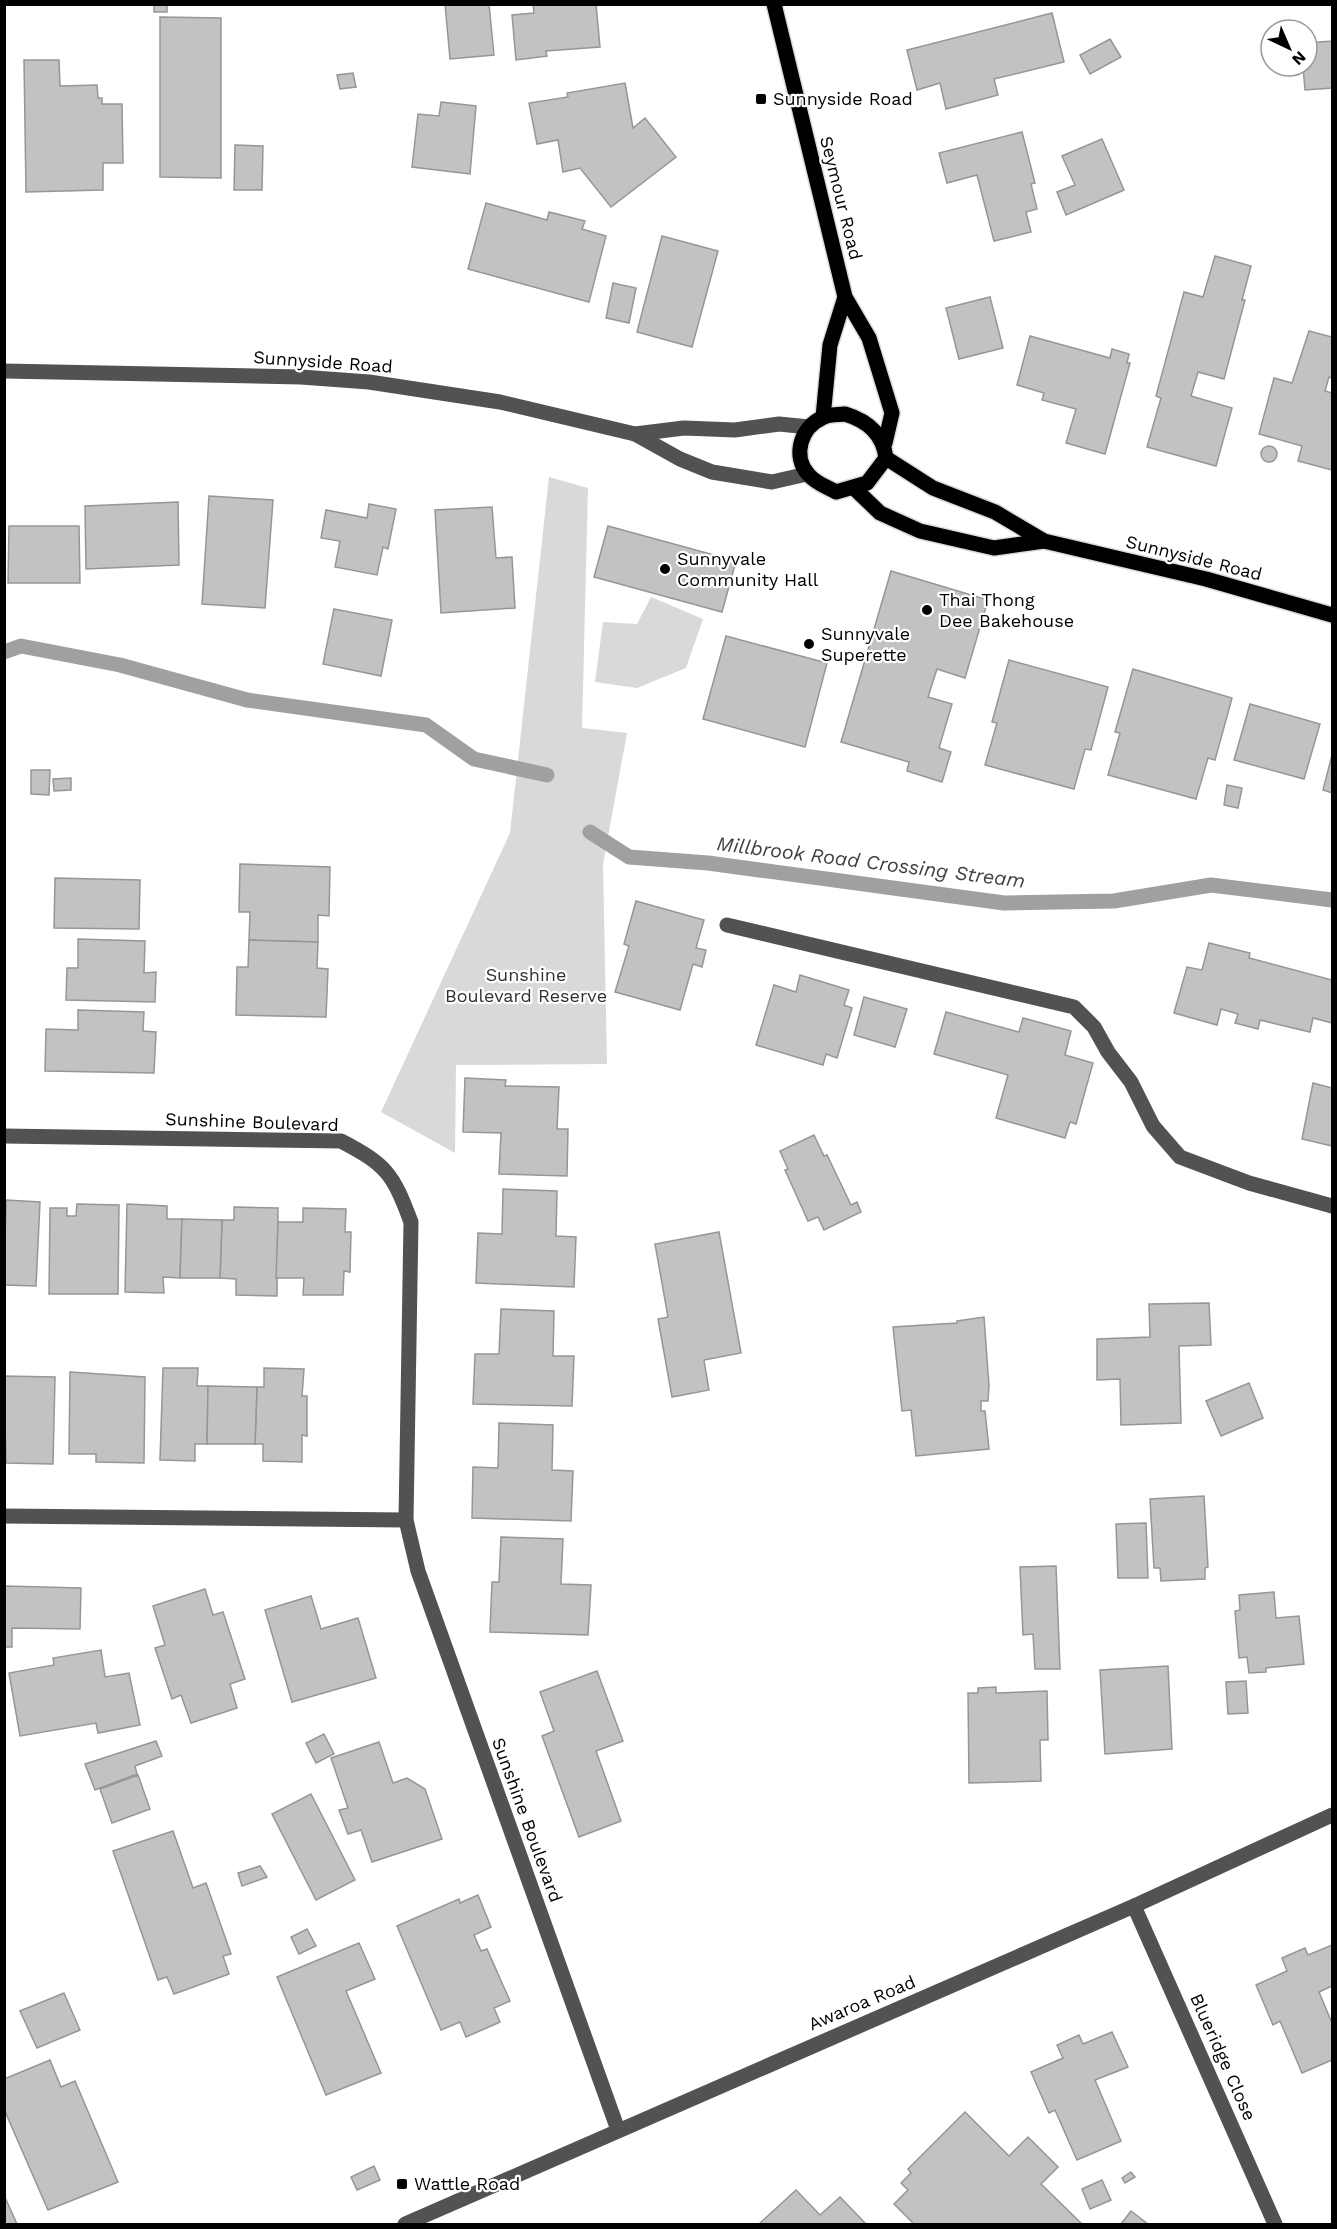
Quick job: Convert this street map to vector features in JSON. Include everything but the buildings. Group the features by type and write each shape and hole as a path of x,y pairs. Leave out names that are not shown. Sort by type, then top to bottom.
{"main road":[{"name":"Seymour Road","path":"774,4 845,297 869,338 892,413 886,451"},
{"path":"823,417 830,345 845,297"},
{"path":"845,414 861,418 886,451 880,470 867,483 855,489 836,492 807,474 801,461 799,445 809,427 823,417 845,414"},
{"name":"Sunnyside Road","path":"886,451 933,488 995,512 1044,541 1206,579 1332,615"},
{"name":"Sunnyside Road","path":"855,489 880,513 920,531 994,548 1044,541"}],"street":[{"name":"Sunnyside Road","path":"4,371 301,377 369,382 500,402 635,434 680,459 712,472 772,482 807,474"},
{"name":"Sunnyside Road","path":"635,434 684,428 735,430 778,424 809,427"},
{"path":"727,925 1074,1007 1094,1027 1108,1052 1131,1083 1153,1126 1180,1157 1249,1183 1332,1206"},
{"name":"Sunshine Boulevard","path":"4,1136 341,1141 372,1158 397,1184 411,1222 406,1520 418,1571 618,2130"},
{"path":"4,1516 406,1520"},
{"name":"Awaroa Road","path":"405,2224 1134,1906 1332,1815"},
{"name":"Blueridge Close","path":"1134,1906 1275,2224"}],"green space":[{"name":"Sunshine Boulevard Reserve","path":"549,477 588,488 582,728 627,733 603,864 607,1064 456,1065 455,1153 381,1112 510,833"},
{"path":"651,597 703,619 686,668 637,688 595,682 603,622 637,624"}],"waterway":[{"name":"Millbrook Road Crossing Stream","path":"4,652 21,646 120,665 247,700 426,725 474,759 547,775"},
{"name":"Millbrook Road Crossing Stream","path":"590,832 629,857 708,863 1004,903 1114,901 1211,885 1332,900"}],"place":[{"name":"Sunnyside Road","path":"761,99"},
{"name":"Sunnyvale Community Hall","path":"665,569"},
{"name":"Thai Thong Dee Bakehouse","path":"927,610"},
{"name":"Sunnyvale Superette","path":"809,644"},
{"name":"Wattle Road","path":"402,2184"}]}
